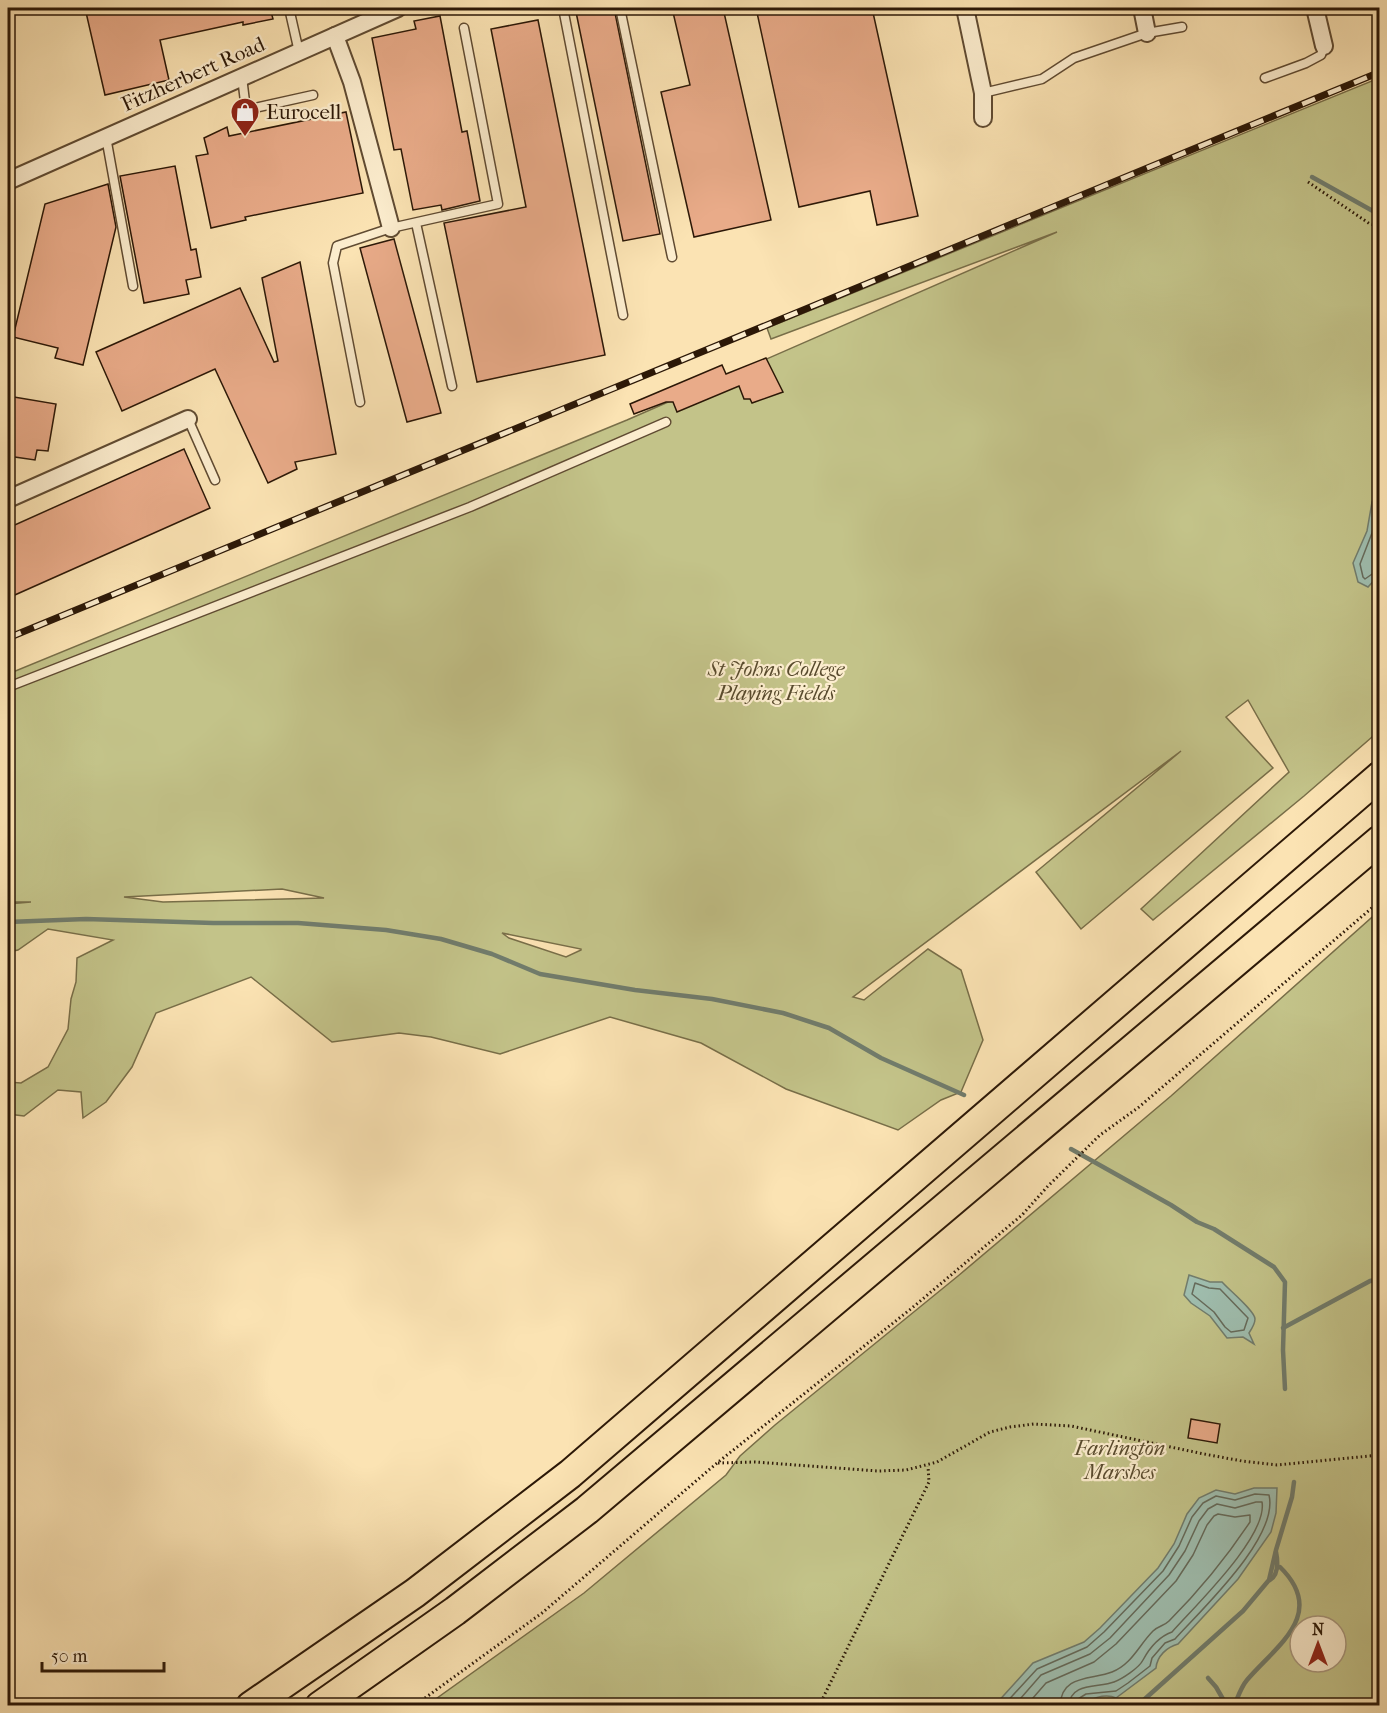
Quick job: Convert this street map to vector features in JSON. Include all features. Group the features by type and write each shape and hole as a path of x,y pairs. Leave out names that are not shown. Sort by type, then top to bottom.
{"highway":[{"path":"251,1706 416,1593 570,1474 1380,776"},
{"path":"320,1706 455,1611 587,1510 1380,840"}],"street":[{"name":"Fitzherbert Road","path":"8,181 398,8"},
{"path":"965,8 983,93 983,118"},
{"path":"1142,8 1147,33"},
{"path":"1315,8 1324,46"},
{"path":"335,36 352,82 391,228"},
{"path":"8,499 188,418"}],"lane":[{"path":"289,8 299,52"},
{"path":"563,8 623,315"},
{"path":"620,8 672,257"},
{"path":"983,93 1042,79 1074,58 1147,33 1182,27"},
{"path":"360,402 333,263 337,246 391,228 498,204 464,28"},
{"path":"1265,78 1321,55 1324,46"},
{"path":"242,77 246,110 313,95"},
{"path":"106,137 133,286"},
{"path":"416,222 452,386"},
{"path":"188,418 215,480"},
{"path":"8,687 470,507 666,422"}],"path":[{"path":"1308,182 1370,224 1380,226"},
{"path":"414,1706 542,1613 717,1463 912,1308 1022,1215 1100,1135 1139,1107 1380,901"},
{"path":"717,1463 755,1462 878,1471 906,1470 928,1466 990,1432 1034,1424 1071,1426 1223,1458 1277,1464 1380,1455"},
{"path":"819,1706 929,1482 928,1466"}],"green space":[{"name":"St Johns College Playing Fields","path":"1379,78 1379,731 1153,920 1141,909 1289,772 1248,700 1226,717 1273,768 1081,929 1036,872 1181,751 853,997 864,1000 928,949 961,970 983,1040 961,1092 941,1100 898,1130 786,1089 701,1043 610,1017 500,1054 431,1037 399,1033 332,1042 251,977 156,1013 132,1067 106,1102 83,1118 81,1092 58,1090 24,1116 8,1114 8,1082 21,1083 48,1067 68,1029 71,999 76,982 77,958 113,940 48,929 18,950 8,952 8,904 31,902 8,902 8,674 627,420 1057,232 771,339 767,328","holes":["282,889 324,898 163,902 124,897","502,933 581,949 581,950 566,957 509,938"]},
{"name":"Farlington Marshes","path":"1379,911 1379,1705 426,1706 584,1593 726,1475 740,1456 775,1425 958,1276 1171,1096"}],"water":[{"path":"1379,487 1379,575 1368,587 1358,582 1353,563 1367,531 1372,502"},
{"path":"1189,1275 1210,1282 1222,1282 1246,1306 1255,1319 1249,1333 1254,1344 1243,1337 1227,1338 1210,1316 1191,1303 1184,1295"},
{"path":"1254,1488 1277,1488 1276,1513 1271,1532 1238,1579 1178,1644 1163,1653 1156,1668 1116,1698 1097,1697 1079,1705 995,1705 1033,1663 1084,1642 1100,1628 1158,1568 1174,1544 1187,1514 1199,1498 1216,1490 1235,1494"}],"building":[{"path":"85,8 270,8 273,19 243,25 243,22 160,40 169,80 105,95"},
{"path":"614,8 660,234 623,241 576,12"},
{"path":"672,8 723,8 771,220 694,237 661,92 690,85"},
{"path":"756,8 872,8 918,216 877,225 870,191 799,207"},
{"path":"440,16 462,132 467,131 480,201 442,210 441,205 413,210 401,149 394,150 372,38 416,29 414,21"},
{"path":"538,20 605,355 477,382 444,223 526,207 491,29"},
{"path":"346,112 363,193 245,217 246,220 211,228 196,156 208,154 204,138 227,127 229,136"},
{"path":"175,166 191,250 196,249 201,277 186,280 189,294 144,303 120,176"},
{"path":"108,184 116,227 83,365 55,358 58,348 13,337 45,204"},
{"path":"394,239 441,413 407,422 360,248"},
{"path":"300,262 336,454 295,462 297,469 268,483 215,369 122,411 96,352 240,288 274,362 278,361 262,278"},
{"path":"766,358 783,392 752,403 750,399 744,399 739,386 677,412 673,402 666,402 634,414 630,404 722,365 726,374"},
{"path":"8,396 56,404 48,451 37,450 35,460 8,456"},
{"path":"184,449 210,508 8,598 8,528"},
{"path":"1191,1419 1220,1424 1217,1443 1188,1438"}],"waterway":[{"path":"1312,177 1380,215"},
{"path":"8,922 86,919 298,923 386,930 441,939 492,954 540,974 635,990 712,999 783,1013 829,1028 881,1058 964,1095"},
{"path":"1071,1149 1197,1222 1214,1229 1274,1267 1285,1282 1283,1350 1285,1389"},
{"path":"1283,1328 1370,1281 1380,1279"},
{"path":"1137,1706 1243,1611 1269,1580 1294,1482"},
{"path":"1270,1580 1276,1571 1276,1552"},
{"path":"1234,1706 1245,1683 1283,1642 1298,1614 1299,1600 1294,1584 1280,1567 1277,1567"},
{"path":"1208,1678 1227,1706"}],"railway":[{"path":"8,638 1380,72"}],"place":[{"name":"Eurocell","path":"245,138"}]}
